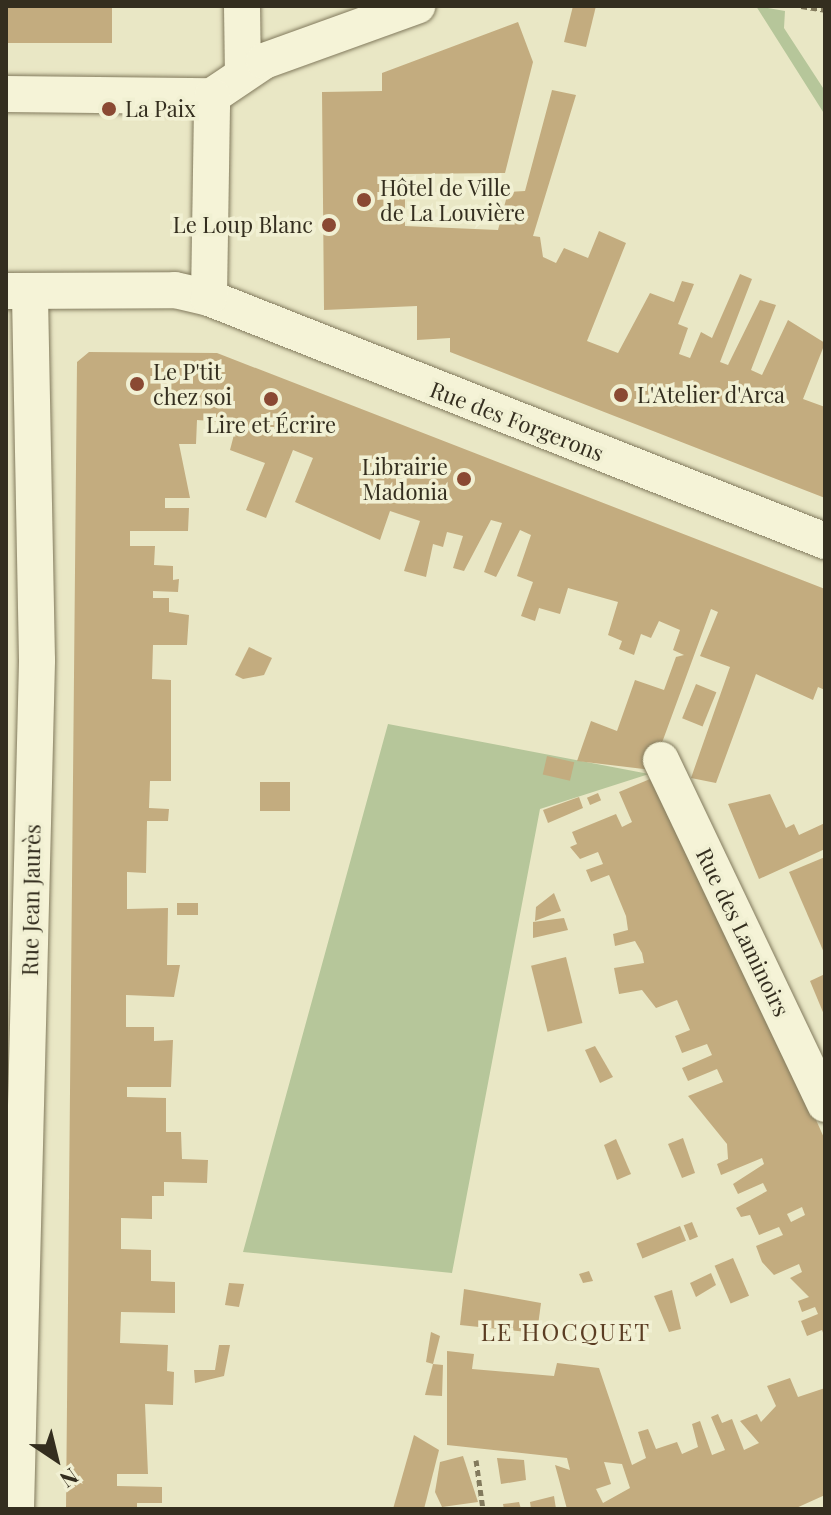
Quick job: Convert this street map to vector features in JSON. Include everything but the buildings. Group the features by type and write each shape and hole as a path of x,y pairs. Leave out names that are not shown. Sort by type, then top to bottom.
{"street":[{"path":"242,6 243,74"},
{"path":"6,94 212,96 243,74 417,6"},
{"path":"209,298 212,96"},
{"name":"Rue des Forgerons","path":"18,291 175,290 209,298 825,541"},
{"name":"Rue Jean Jaurès","path":"16,1509 37,660 18,291"},
{"name":"Rue des Laminoirs","path":"661,760 825,1104"}],"path":[{"path":"801,6 825,10"},
{"path":"476,1460 483,1509"}],"green space":[{"path":"756,6 785,11 784,28 825,91 825,115"},
{"path":"388,724 649,774 540,809 452,1273 243,1252"}],"place":[{"name":"La Paix","path":"109,109"},
{"name":"Hôtel de Ville de La Louvière","path":"364,200"},
{"name":"Le Loup Blanc","path":"329,225"},
{"name":"Le P'tit chez soi","path":"137,384"},
{"name":"L'Atelier d'Arca","path":"621,395"},
{"name":"Lire et Écrire","path":"271,399"},
{"name":"Librairie Madonia","path":"464,479"}],"district":[{"name":"LE HOCQUET","path":"566,1332"}]}
